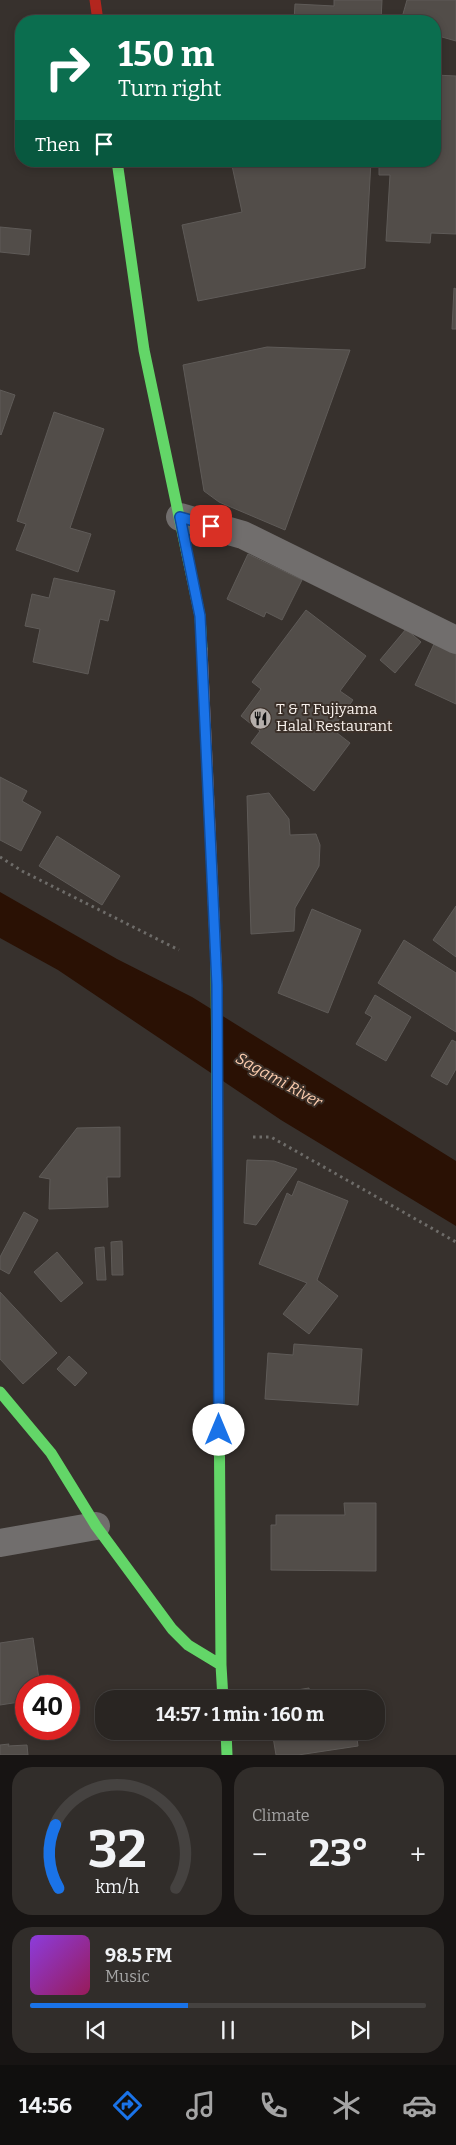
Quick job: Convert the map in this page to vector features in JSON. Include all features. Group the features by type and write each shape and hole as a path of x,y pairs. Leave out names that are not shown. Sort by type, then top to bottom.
{"street":[{"path":"95,0 97,15"},
{"path":"118,167 144,350 200,616 217,985 222,1690"},
{"path":"180,517 243,535 456,640"},
{"path":"0,1392 52,1452 96,1526 172,1629 188,1645 221,1665"},
{"path":"0,1544 96,1526"},
{"path":"226,1740 227,1755"}],"path":[{"path":"0,857 22,871 167,944 216,966"},
{"path":"217,1138 271,1137 456,1242"}],"water":[{"name":"Sagami River","path":"0,892 117,959 192,997 456,1161 456,1226 281,1120 58,970 0,938"}],"building":[{"path":"334,0 382,0 381,15 294,15 295,4 334,6"},
{"path":"407,0 456,0 456,41 441,37 441,15 403,15"},
{"path":"441,75 456,76 456,234 431,233 430,243 386,241 390,175 379,175 379,167 441,167"},
{"path":"232,167 371,167 365,268 198,301 182,225 242,212"},
{"path":"0,227 31,230 29,255 0,252"},
{"path":"454,288 456,289 456,329 452,329"},
{"path":"267,347 350,350 285,530 219,502 204,491 183,365"},
{"path":"0,390 15,395 1,435 0,434"},
{"path":"54,412 104,429 70,528 91,534 78,572 16,550 26,524 17,521"},
{"path":"248,554 302,580 282,620 266,612 264,617 227,599"},
{"path":"54,578 115,591 108,621 100,619 88,674 33,662 40,629 25,626 32,594 49,598"},
{"path":"306,610 366,656 340,691 353,700 332,729 350,743 314,791 251,743 260,731 241,716 261,689 252,682"},
{"path":"406,629 421,642 395,673 380,660"},
{"path":"434,644 456,654 456,704 415,685"},
{"path":"0,777 27,791 22,801 41,812 21,851 0,840"},
{"path":"269,793 289,819 290,835 316,834 320,845 319,866 295,908 294,931 251,934 247,796"},
{"path":"57,836 120,876 102,905 39,866"},
{"path":"456,906 456,957 433,940"},
{"path":"312,909 361,930 328,1013 278,993"},
{"path":"404,940 456,973 456,1032 378,983"},
{"path":"375,995 411,1017 386,1061 356,1044 372,1017 365,1013"},
{"path":"452,1040 456,1042 456,1069 447,1085 431,1076"},
{"path":"120,1127 120,1177 107,1177 108,1207 49,1209 50,1179 39,1177 77,1128"},
{"path":"247,1160 274,1161 297,1169 256,1225 244,1223"},
{"path":"298,1181 348,1201 317,1280 338,1296 309,1334 283,1314 307,1283 259,1264 287,1193 292,1196"},
{"path":"24,1212 38,1220 9,1274 0,1269 0,1257"},
{"path":"122,1241 123,1275 112,1275 111,1242"},
{"path":"104,1247 106,1280 97,1280 95,1248"},
{"path":"57,1252 83,1283 61,1302 34,1272"},
{"path":"0,1292 57,1353 23,1384 0,1359"},
{"path":"294,1344 362,1349 358,1405 265,1399 268,1353 293,1355"},
{"path":"69,1356 87,1373 75,1386 57,1369"},
{"path":"344,1503 376,1503 376,1571 271,1570 271,1525 276,1525 276,1515 345,1515"},
{"path":"33,1638 38,1675 15,1675 15,1703 0,1705 0,1643"},
{"path":"274,1740 357,1740 358,1746 298,1755 276,1755"},
{"path":"9,1744 8,1746 27,1745 28,1755 0,1755 0,1745"}],"traffic: fast":[{"path":"118,167 144,350 200,616 202,649"},
{"path":"216,962 222,1690"},
{"path":"0,1392 51,1453 96,1526 172,1629 188,1645 221,1665"},
{"path":"226,1740 227,1755"}],"traffic: slow":[{"path":"202,649 216,962"}],"traffic: jam":[{"path":"95,0 97,15"}],"place":[{"name":"T & T Fujiyama Halal Restaurant","path":"260,718"}],"route":[{"path":"211,526 180,517 200,616 217,985 219,1430"}]}
